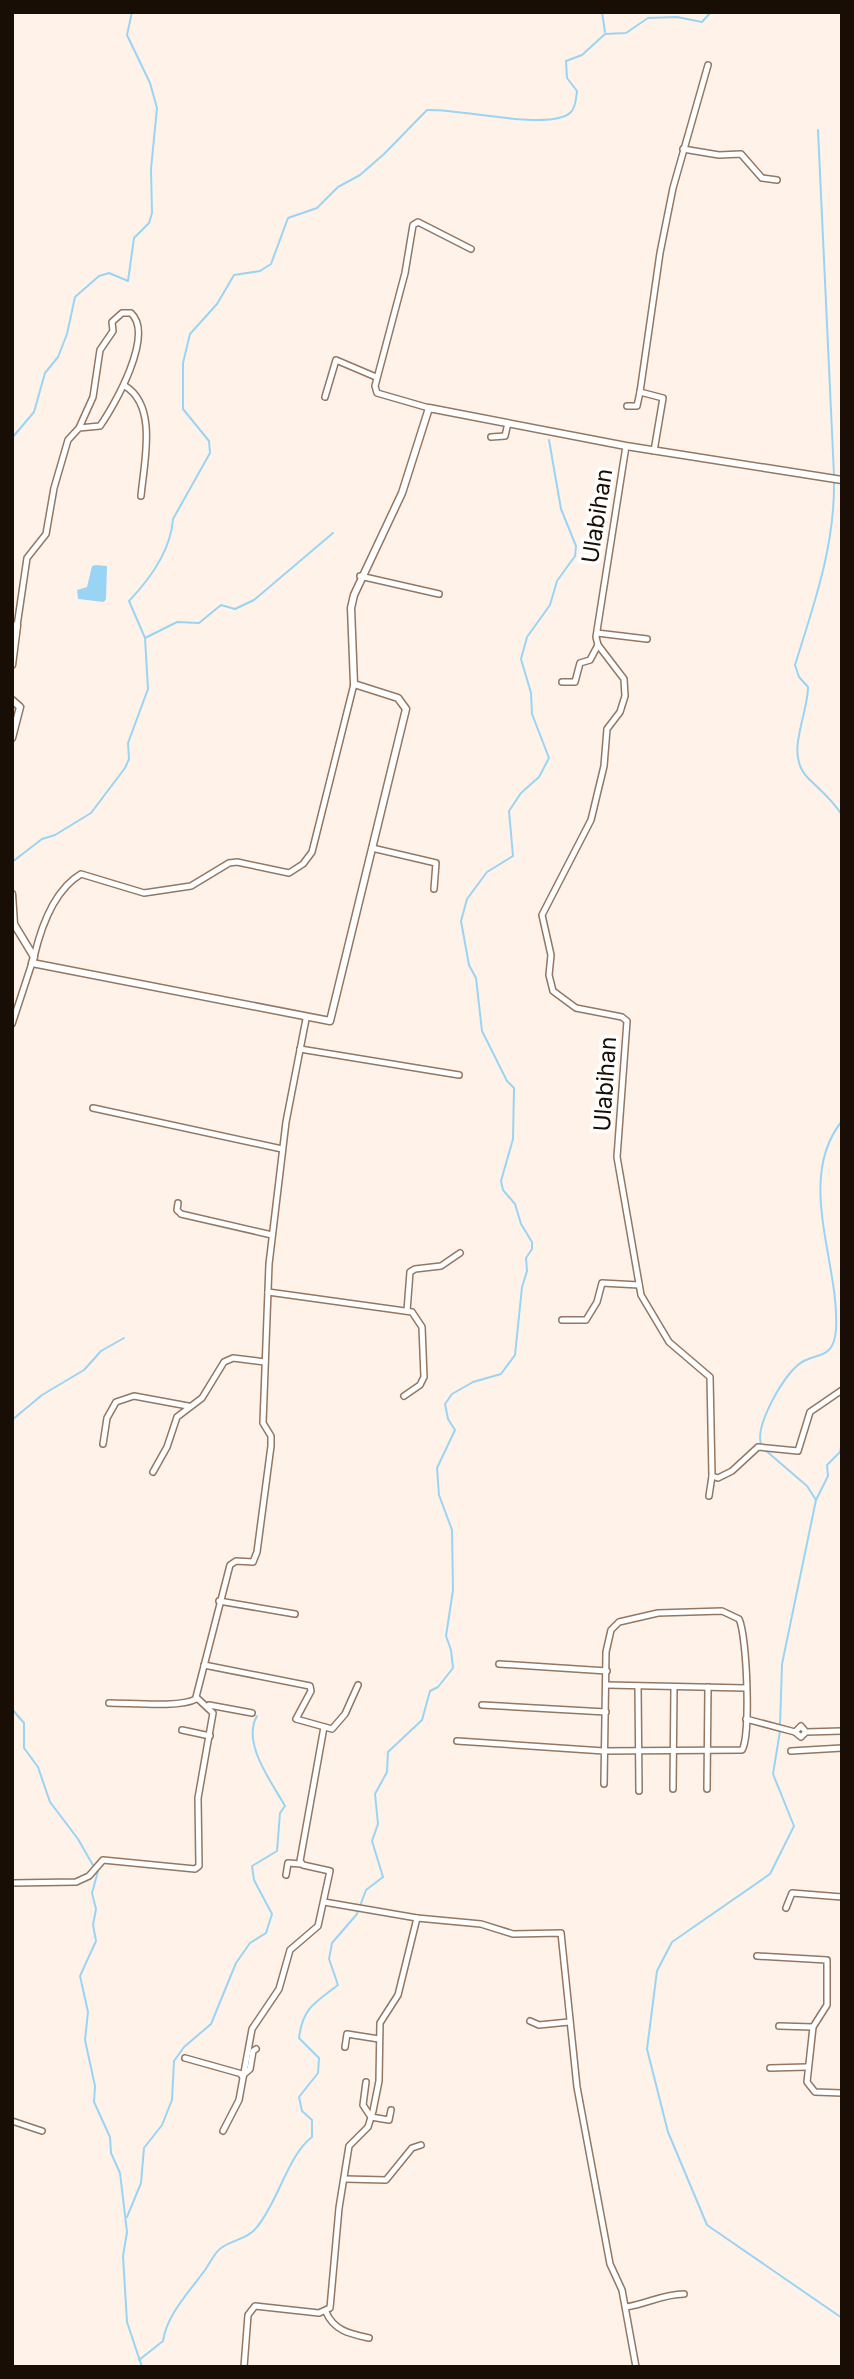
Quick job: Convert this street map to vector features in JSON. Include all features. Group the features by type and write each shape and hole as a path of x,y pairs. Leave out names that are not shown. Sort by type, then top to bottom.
{"street":[{"path":"627,406 637,407 660,253 683,149 708,65"},
{"path":"683,149 719,155 741,154 762,178 777,180"},
{"path":"471,249 418,222 413,225 405,273 374,386 377,393 429,408 626,446 842,480"},
{"path":"12,665 15,626 27,558 46,534 54,488 68,440 79,428 93,397 100,350 113,331 112,322 122,313 131,313 137,324 136,347 125,386 116,394 111,411 100,426 79,428"},
{"path":"325,397 336,360 376,377"},
{"path":"125,386 142,401 148,451 143,465 141,496"},
{"path":"640,392 663,398 654,451"},
{"path":"12,1024 44,924 62,891 81,874 144,893 191,886 229,863 237,862 282,873 303,864 312,852 354,684 351,608 360,576 402,493 429,408"},
{"path":"503,446 508,423"},
{"path":"491,437 505,436"},
{"name":"Ulabihan","path":"626,446 597,633 598,645 624,679 625,696 620,712 607,730 604,766 591,820 546,904 541,922 551,955 549,975 553,991 576,1008 622,1017 627,1021 617,1157 639,1285 641,1295 669,1342 709,1377 712,1476 709,1496"},
{"path":"360,576 439,594"},
{"path":"597,633 647,639"},
{"path":"562,682 575,682 580,663 590,660 598,645"},
{"path":"12,894 14,924 33,960 327,1023 333,1017 406,709 405,703 398,698 354,684"},
{"path":"12,700 20,707 12,738"},
{"path":"372,848 436,863 434,889"},
{"path":"196,1699 219,1601 232,1562 253,1562 257,1552 271,1446 271,1436 263,1423 272,1235 282,1149 306,1019"},
{"path":"300,1049 459,1075"},
{"path":"93,1108 282,1149"},
{"path":"178,1203 177,1210 181,1214 272,1235"},
{"path":"407,1311 410,1272 441,1266 460,1253"},
{"path":"562,1320 586,1320 597,1302 602,1283 639,1285"},
{"path":"268,1292 407,1311 416,1316 422,1327 424,1377 420,1385 404,1396"},
{"path":"153,1472 167,1447 174,1422 202,1398 228,1358 265,1362"},
{"path":"712,1476 718,1478 732,1471 758,1447 798,1451 810,1412 842,1390"},
{"path":"103,1444 107,1418 116,1402 140,1397 154,1402 190,1406"},
{"path":"219,1601 295,1614"},
{"path":"457,1741 604,1751 744,1749 745,1688 742,1626 738,1619 722,1611 658,1613 619,1622 611,1630 606,1643 607,1685 604,1751 604,1784"},
{"path":"499,1664 607,1671"},
{"path":"204,1665 310,1686 311,1691 296,1719 335,1729 358,1685"},
{"path":"607,1685 745,1688"},
{"path":"638,1686 639,1791"},
{"path":"673,1789 674,1687"},
{"path":"707,1788 709,1687"},
{"path":"12,1883 76,1882 103,1860 195,1869 199,1866 198,1798 213,1713 196,1699 177,1705 140,1701 109,1703"},
{"path":"206,1705 252,1713"},
{"path":"482,1705 606,1712"},
{"path":"746,1719 795,1732 801,1726 806,1732 842,1731"},
{"path":"301,1864 324,1727"},
{"path":"182,1730 210,1736"},
{"path":"791,1751 842,1748"},
{"path":"223,2132 239,2100 252,2029 279,1989 286,1956 318,1926 324,1902 329,1870 288,1863 286,1875"},
{"path":"786,1908 792,1893 842,1897"},
{"path":"324,1902 417,1918 481,1924 513,1934 561,1933 577,2087 610,2264 622,2290 636,2367"},
{"path":"326,2312 331,2302 339,2208 349,2146 368,2127 371,2117 379,2081 381,2019 398,1995 417,1918"},
{"path":"757,1956 827,1960 827,2005 813,2027 807,2067 811,2090 842,2093"},
{"path":"530,2021 539,2025 569,2022"},
{"path":"779,2026 813,2027"},
{"path":"345,2047 346,2034 379,2039"},
{"path":"242,2075 250,2069 253,2051 256,2049"},
{"path":"185,2058 242,2075"},
{"path":"771,2067 807,2067"},
{"path":"366,2082 363,2105 371,2117 389,2120 391,2110"},
{"path":"12,2121 29,2129 42,2130"},
{"path":"345,2179 386,2180 412,2148 421,2145"},
{"path":"626,2307 645,2304 665,2295 684,2294"},
{"path":"244,2367 248,2315 255,2306 326,2312 337,2327 369,2338"}],"water":[{"path":"92,566 107,566 106,599 104,602 78,599 77,590 87,587"}],"waterway":[{"path":"12,438 34,412 45,373 58,357 67,334 75,297 99,276 109,273 128,281 134,238 149,223 152,213 151,169 157,108 150,83 127,35 132,12"},
{"path":"602,12 605,32"},
{"path":"12,862 42,839 55,835 91,813 129,759 128,743 148,689 145,638 129,601 158,564 168,542 173,519 210,453 209,441 183,409 183,363 190,334 217,304 234,275 260,271 271,264 288,218 317,208 338,187 360,175 427,110 525,120 560,118 571,112 576,102 577,91 567,78 566,61 582,55 605,34 626,33 648,18 677,17 702,22 711,12"},
{"path":"818,130 834,475"},
{"path":"139,2360 163,2341 174,2312 217,2252 257,2227 296,2155 312,2137 312,2120 302,2111 299,2097 318,2073 319,2058 299,2038 301,2028 311,2007 338,1985 329,1959 332,1943 357,1914 366,1890 383,1877 372,1841 378,1824 375,1794 387,1772 388,1752 422,1720 430,1691 438,1687 453,1668 446,1636 453,1590 452,1530 439,1495 437,1468 455,1430 448,1419 445,1404 452,1394 473,1382 501,1374 515,1355 522,1287 527,1271 526,1258 532,1249 532,1242 521,1224 515,1204 503,1190 501,1181 513,1139 514,1088 507,1081 482,1031 476,978 469,965 461,921 467,899 487,872 513,856 509,811 521,793 539,777 549,758 532,714 531,693 521,659 527,637 550,605 557,581 575,556 576,546 561,509 549,440"},
{"path":"834,481 827,552 795,665 799,677 808,687 797,746 801,768 842,815"},
{"path":"145,638 177,622 199,623 221,605 235,609 254,600 333,533"},
{"path":"842,924 842,930"},
{"path":"761,1444 760,1436 766,1414 785,1380 798,1365 827,1352 834,1340 835,1304 821,1195 822,1169 828,1144 842,1121"},
{"path":"12,1420 42,1395 84,1370 101,1351 124,1338"},
{"path":"780,1726 782,1664 816,1500 828,1476 827,1465 840,1452 842,1442"},
{"path":"764,1449 807,1486 816,1500"},
{"path":"12,1709 24,1723 24,1748 38,1767 50,1802 78,1839 94,1867"},
{"path":"127,2217 141,2183 144,2148 162,2125 172,2100 174,2061 184,2047 211,2024 236,1963 250,1943 266,1933 272,1914 254,1880 252,1866 277,1851 280,1813 285,1806 256,1751 253,1727 257,1716"},
{"path":"780,1731 773,1774 794,1826 770,1874 672,1942 657,1971 647,2049 668,2132 707,2225 842,2318"},
{"path":"98,1871 92,1893 96,1909 93,1925 96,1941 80,1976 88,2012 85,2040 95,2086 94,2102 110,2137 111,2153 120,2173 127,2232 123,2256 127,2322 142,2367"}]}
